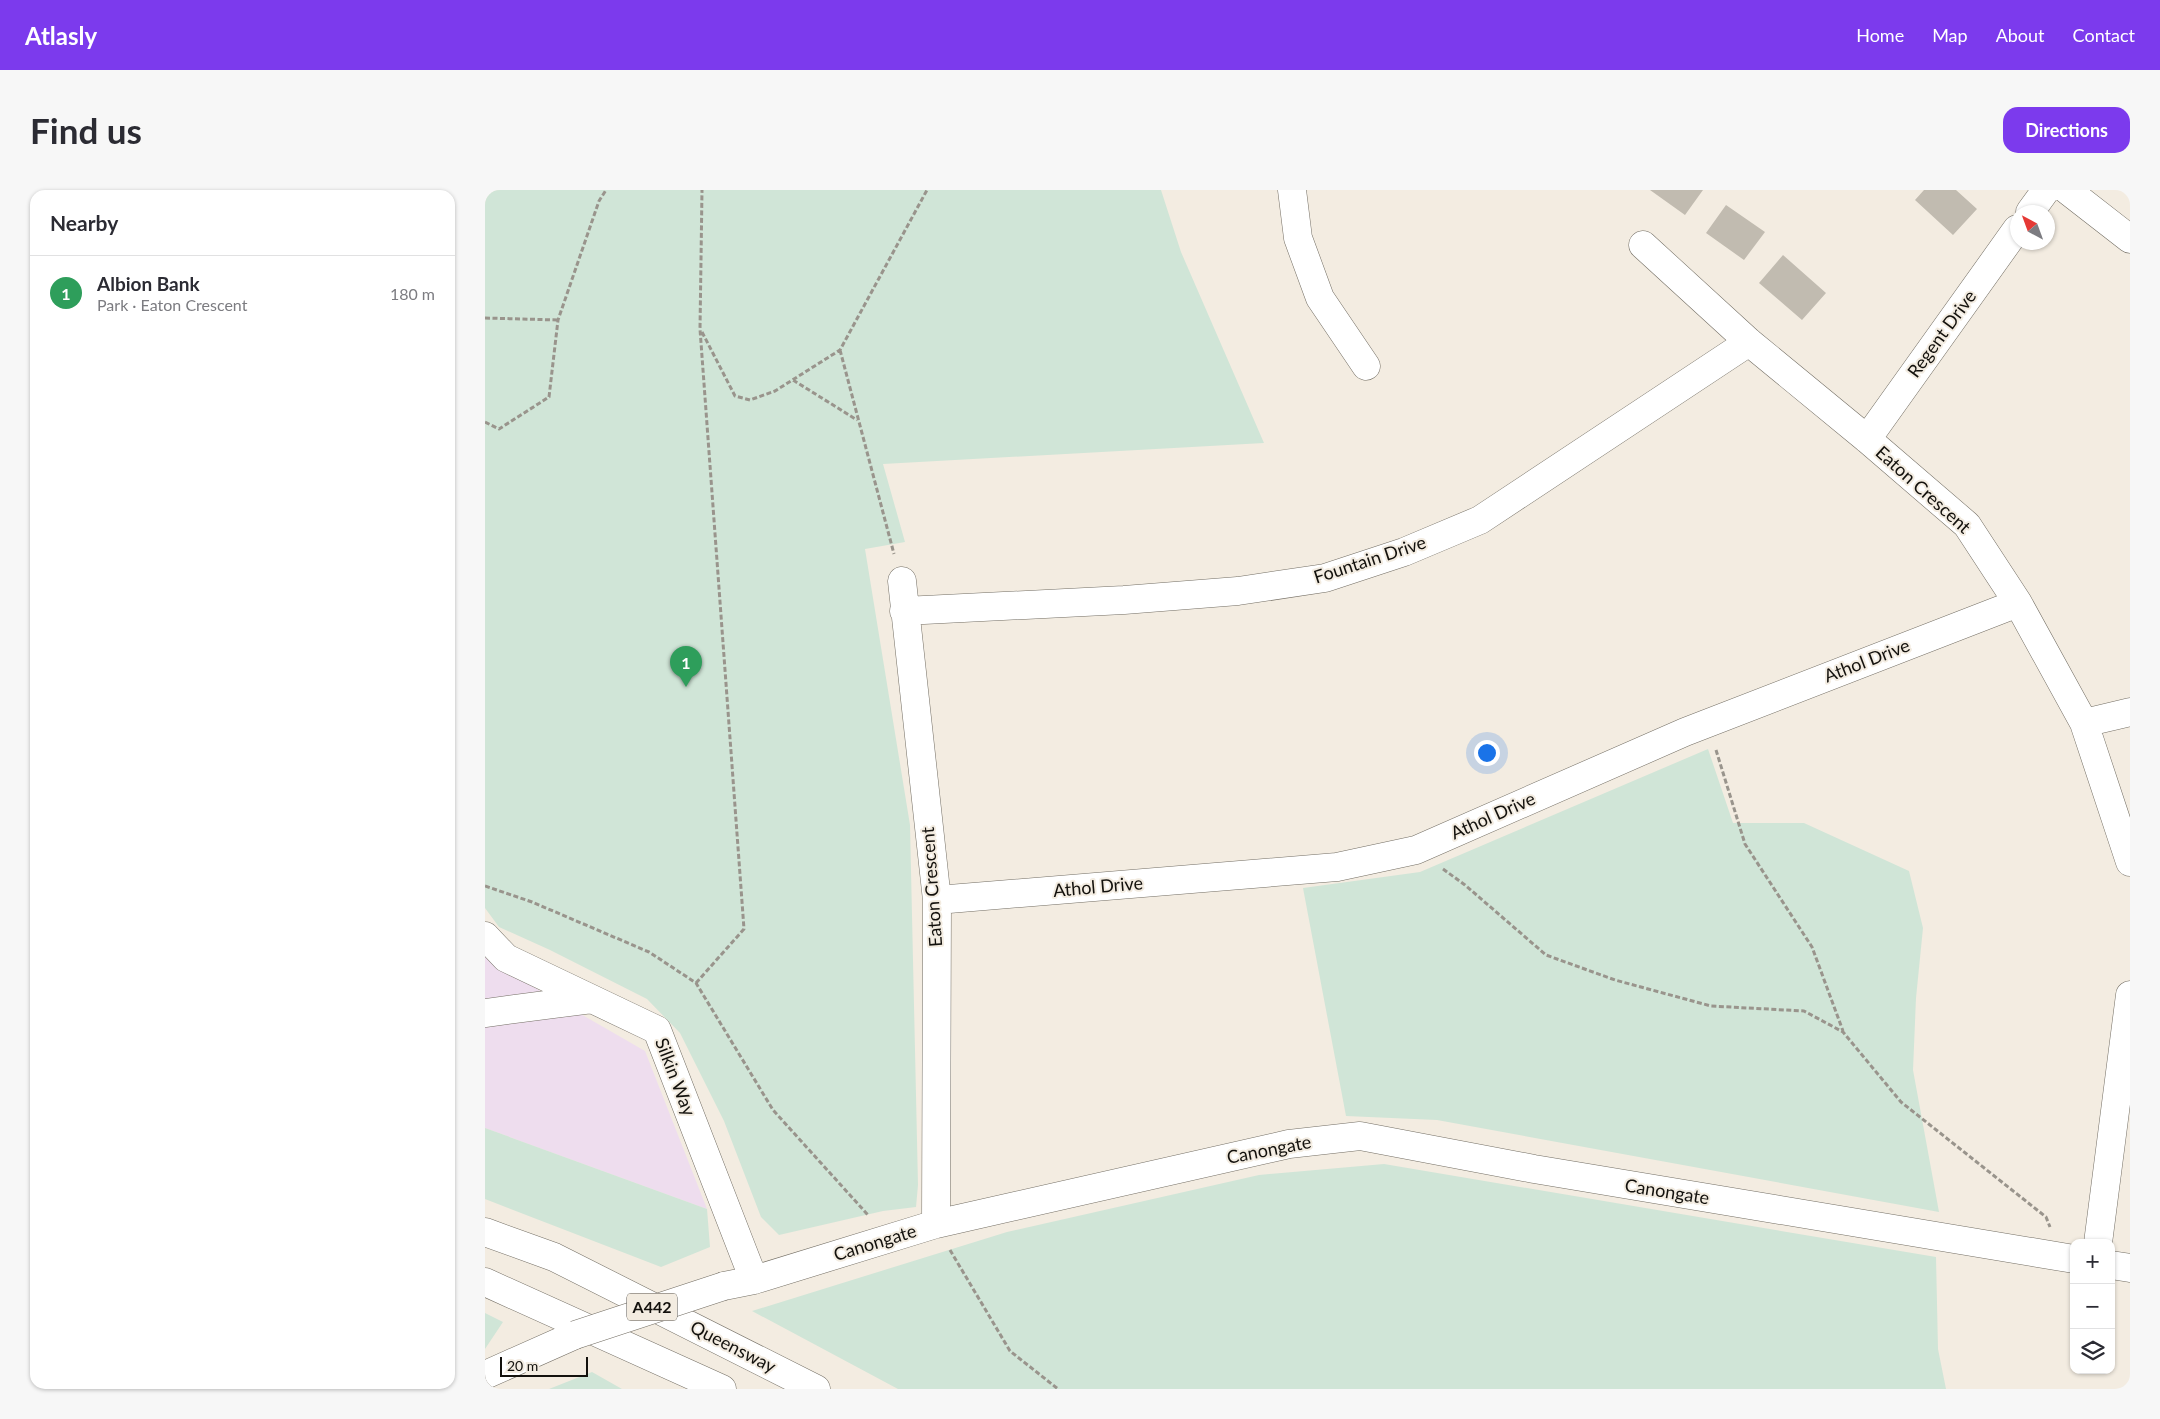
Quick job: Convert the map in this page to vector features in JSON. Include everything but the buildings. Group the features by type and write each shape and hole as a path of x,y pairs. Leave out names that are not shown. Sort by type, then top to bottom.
{"main road":[{"path":"1292,190 1298,238 1320,298 1366,366"},
{"path":"2035,205 2046,190"},
{"path":"2067,190 2130,239"},
{"name":"Regent Drive","path":"1867,439 2010,239"},
{"name":"Eaton Crescent","path":"1643,244 1749,342 1867,439 1967,525 2018,603 2084,723 2130,862"},
{"name":"Fountain Drive","path":"904,611 1124,600 1238,591 1325,578 1404,552 1480,520 1749,342"},
{"name":"Eaton Crescent","path":"901,581 937,900 936,1224"},
{"name":"Athol Drive","path":"937,900 1337,867 1416,850 1708,723 2018,603"},
{"path":"2084,723 2130,712"},
{"name":"Silkin Way","path":"485,936 506,958 657,1030 753,1280"},
{"path":"2099,1239 2130,995"},
{"path":"485,1013 591,999"},
{"name":"Canongate","path":"485,1375 575,1335 724,1286 753,1280 936,1224 1289,1144 1360,1136 1534,1170 2069,1258"},
{"name":"Queensway","path":"485,1232 554,1258 816,1389"},
{"path":"2115,1266 2130,1268"},
{"name":"A442","path":"485,1282 722,1389"}],"path":[{"path":"485,422 499,429 549,397 558,320 599,201 606,190"},
{"path":"696,983 744,929 700,329 702,190"},
{"path":"700,329 735,396 750,400 775,392 840,350 927,190"},
{"path":"485,318 558,320"},
{"path":"840,350 901,581"},
{"path":"793,380 858,420"},
{"path":"1708,723 1745,844 1812,947 1843,1032 1901,1102 2046,1217 2069,1258"},
{"path":"1416,850 1465,885 1546,955 1615,980 1711,1006 1804,1011 1843,1032"},
{"path":"485,886 531,902 649,952 696,983 773,1110 890,1239"},
{"path":"936,1224 1010,1351 1058,1389"}],"shaded area":[{"path":"485,957 492,963 645,1051 707,1209 485,1128"}],"green space":[{"path":"485,190 1161,190 1181,252 1264,443 883,464 905,542 865,549 910,825 918,1185 916,1207 883,1211 779,1235 761,1217 724,1121 680,1033 647,999 550,950 499,927 485,908"},
{"path":"1708,749 1733,823 1804,823 1909,871 1923,928 1916,998 1913,1070 1939,1212 1437,1120 1346,1116 1303,888 1420,872"},
{"path":"485,1128 707,1209 710,1247 661,1267 485,1199"},
{"path":"1384,1164 1936,1257 1938,1349 1946,1389 898,1389 752,1311 1007,1232 1259,1175"},
{"path":"485,1313 503,1322 485,1349"},
{"path":"592,1372 622,1389 549,1389"}],"place":[{"name":"Albion Bank","path":"686,687"}]}
